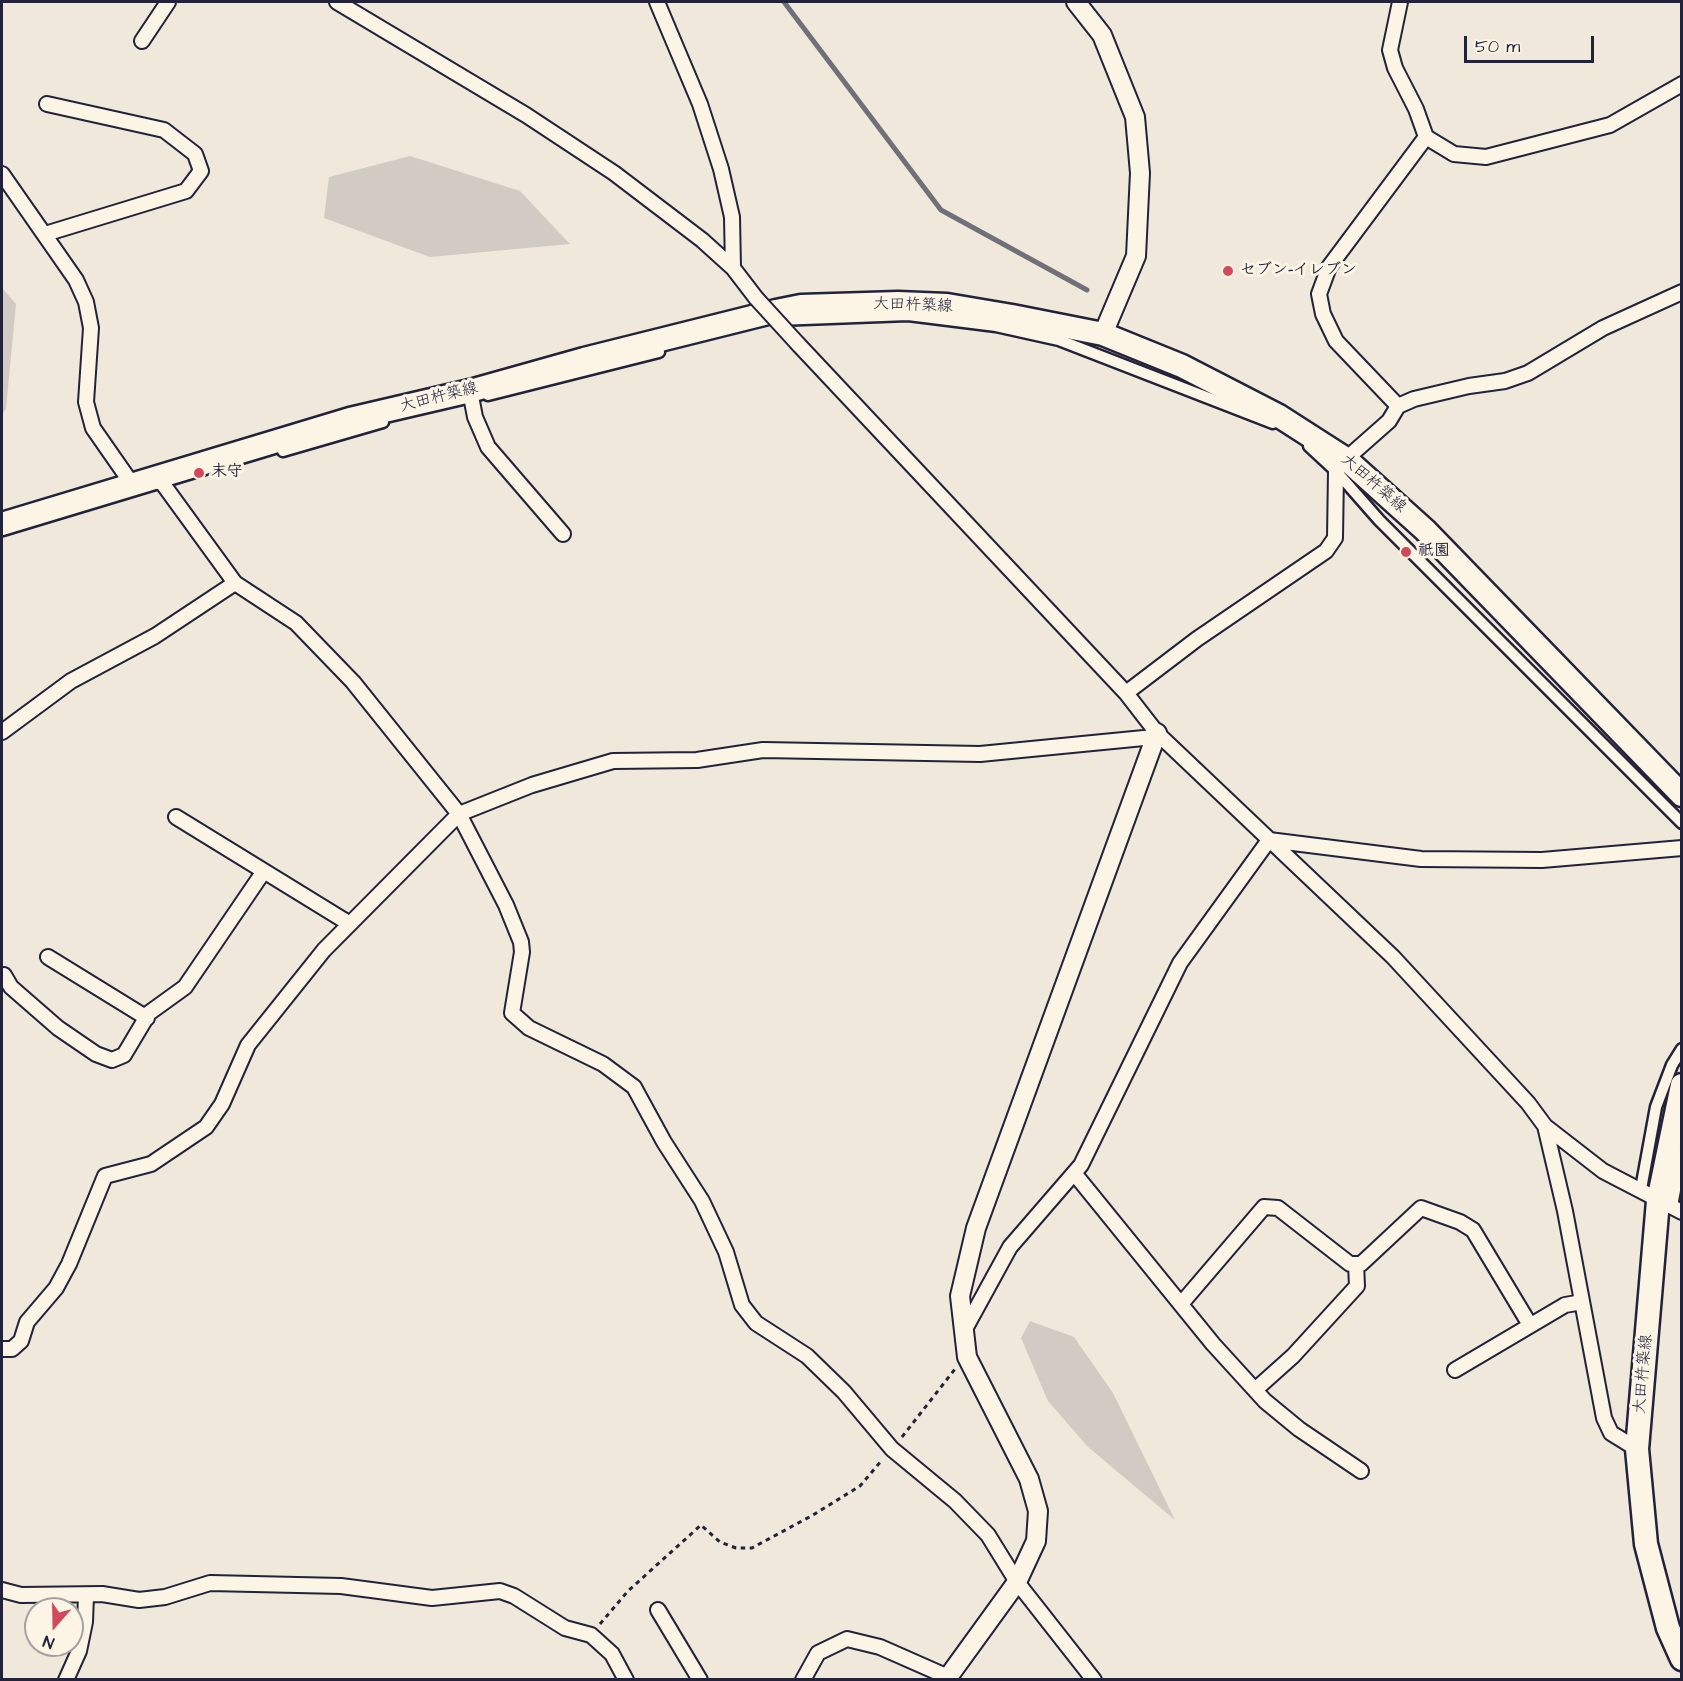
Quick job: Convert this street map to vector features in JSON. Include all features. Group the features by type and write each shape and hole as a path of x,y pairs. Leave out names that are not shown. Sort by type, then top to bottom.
{"main road":[{"name":"大田杵築線","path":"2,526 132,484 158,482 350,419 470,394 584,359 801,306 898,303 947,305 1068,325 1103,334 1182,366 1279,416 1425,530 1682,795"},
{"name":"大田杵築線","path":"1682,1085 1663,1202 1637,1449 1646,1544 1668,1628 1682,1659"}],"street":[{"path":"142,41 168,2"},
{"path":"337,2 526,115 614,173 702,240 733,268 756,298 798,344 1126,693 1156,735 1393,957 1528,1103 1545,1126 1603,1171 1663,1202"},
{"path":"657,2 700,104 721,169 732,217 733,268"},
{"path":"1076,2 1101,35 1135,117 1140,173 1136,256 1103,334"},
{"path":"1400,2 1390,50 1395,68 1416,109 1426,137 1454,154 1486,157 1610,125 1682,84"},
{"path":"45,234 186,191 201,171 195,153 164,130 47,104"},
{"path":"1398,406 1336,341 1323,314 1319,294 1329,267 1426,137"},
{"path":"2,174 76,280 86,303 91,328 86,402 93,428 132,484"},
{"path":"1126,693 1197,639 1326,551 1335,537 1341,465 1389,421 1398,406 1414,399 1469,386 1505,381 1528,373 1603,328 1682,292"},
{"path":"562,534 488,447 475,417 470,394 502,394 780,320 908,315 996,326 1059,340 1275,424 1341,465 1379,520 1682,823"},
{"path":"2,526 158,482 235,583 296,623 345,674 459,814 506,905 521,942 522,952 512,1013 529,1028 603,1064 634,1088 664,1142 702,1201 726,1252 742,1305 756,1323 807,1356 844,1392 892,1449 955,1501 988,1535 1017,1582 1094,1680"},
{"path":"2,732 71,681 155,636 235,583"},
{"path":"2,1349 12,1349 21,1341 27,1322 56,1288 69,1264 105,1176 151,1164 206,1127 222,1104 248,1045 324,950 459,814 532,785 613,761 697,760 763,750 980,754 1156,735"},
{"path":"803,1680 818,1653 847,1639 880,1647 947,1678 1017,1582 1036,1540 1038,1511 1029,1479 967,1357 960,1296 976,1228 1156,735"},
{"path":"176,817 350,924"},
{"path":"1269,840 1421,859 1542,860 1682,848"},
{"path":"963,1331 1010,1247 1074,1173 1106,1118 1180,963 1269,840"},
{"path":"4,975 11,987 58,1028 96,1054 112,1060 124,1055 149,1013 186,987 264,871"},
{"path":"48,957 147,1018"},
{"path":"1663,1202 1656,1107 1672,1065 1682,1049"},
{"path":"1545,1126 1604,1418 1611,1433 1637,1449"},
{"path":"1663,1202 1682,1154"},
{"path":"1074,1173 1255,1390 1299,1429 1361,1471"},
{"path":"1181,1304 1264,1207 1278,1208 1350,1264 1361,1264 1421,1208 1473,1230 1530,1325"},
{"path":"1255,1390 1293,1356 1357,1286 1356,1264"},
{"path":"1455,1370 1565,1305 1582,1302"},
{"path":"2,1590 21,1595 102,1594 139,1600 165,1597 210,1583 340,1586 432,1598 500,1591 514,1596 565,1628 591,1635 612,1654 627,1680"},
{"path":"66,1680 79,1651 86,1622 86,1595"},
{"path":"658,1610 700,1680"}],"path":[{"path":"591,1635 628,1591 701,1525 720,1542 736,1548 752,1548 860,1486 967,1357"}],"shaded area":[{"path":"410,156 520,191 570,244 430,257 324,218 329,177"},
{"path":"2,288 16,304 6,408 2,415"},
{"path":"1030,1321 1074,1337 1113,1393 1175,1520 1088,1447 1048,1401 1021,1338"}],"waterway":[{"path":"784,2 941,210 1087,290"}],"place":[{"name":"セブン-イレブン","path":"1228,271"},
{"name":"末守","path":"199,473"},
{"name":"祇園","path":"1406,552"}]}
